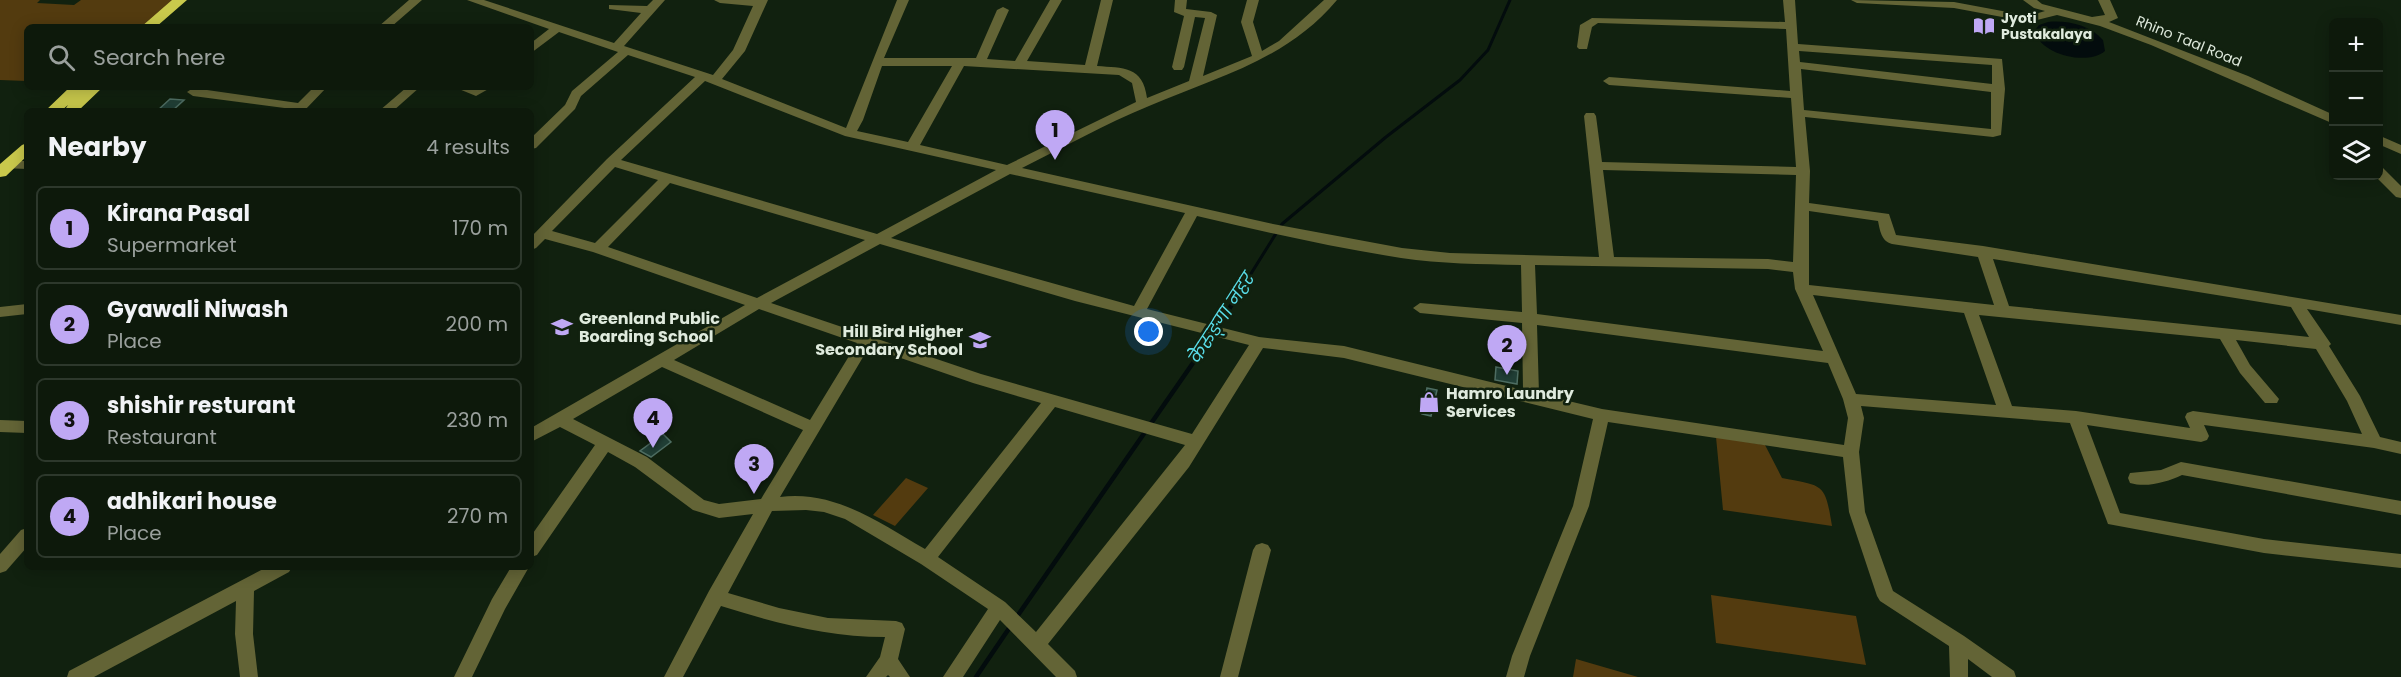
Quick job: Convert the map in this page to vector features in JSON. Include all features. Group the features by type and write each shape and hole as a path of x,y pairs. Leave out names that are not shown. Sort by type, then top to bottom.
{"highway":[{"path":"152,24 180,0"},
{"path":"168,24 195,0"},
{"path":"55,108 76,90"},
{"path":"72,108 93,90"},
{"path":"3,164 24,137"},
{"path":"3,164 24,150"}],"street":[{"path":"388,24 416,0"},
{"path":"473,0 489,2 557,28 709,78 849,133 1280,230 1430,257 1768,264 1800,268"},
{"path":"534,142 572,106 576,94 621,49 659,0"},
{"path":"534,242 612,162 739,51 761,1 720,0"},
{"path":"849,133 857,120 877,62 903,0"},
{"path":"1019,65 1056,0"},
{"path":"1090,68 1107,0"},
{"path":"1181,0 1180,12 1211,15 1195,83"},
{"path":"1252,0 1247,22 1258,58"},
{"path":"534,434 757,304 1009,169 1142,104 1258,58 1283,43 1331,0"},
{"path":"1789,0 1803,171 1800,268 1802,289 1851,399 1856,418 1851,452 1857,512 1886,596 1958,642 2007,677"},
{"name":"Rhino Taal Road","path":"1857,0 1954,5 2028,19 2034,8 2061,12 2092,20 2181,53 2329,119"},
{"path":"2092,20 2112,18 2104,0"},
{"path":"613,7 650,10"},
{"path":"980,62 1003,10"},
{"path":"1178,67 1190,13"},
{"path":"1583,47 1586,25 1596,20 1792,27"},
{"path":"534,47 557,28"},
{"path":"1792,47 1998,62 1997,132 1799,113"},
{"path":"877,62 980,62 1121,71 1132,74 1138,82 1142,104"},
{"path":"912,147 960,62"},
{"path":"1795,65 1999,89"},
{"path":"1609,81 1797,95"},
{"path":"300,108 318,90"},
{"path":"389,108 410,90"},
{"path":"193,92 293,108"},
{"path":"1590,116 1607,262"},
{"path":"2383,141 2401,150"},
{"path":"612,162 978,269 1259,342 1344,352 1602,415 1851,452"},
{"path":"3,164 24,165"},
{"path":"1596,166 1803,171"},
{"path":"2383,175 2401,194"},
{"path":"598,249 667,178"},
{"path":"1802,206 1884,217 1888,234 1892,239 1983,251 2401,320"},
{"path":"1138,312 1192,211"},
{"path":"542,233 598,249 978,379 1197,442"},
{"path":"1983,251 2003,311"},
{"path":"1528,260 1527,318 1532,365 1531,397"},
{"path":"1802,289 1970,309 2323,344"},
{"path":"2296,303 2355,400 2374,442"},
{"path":"1420,308 1527,318 1831,358"},
{"path":"0,312 24,309"},
{"path":"1970,309 2006,411"},
{"path":"2226,334 2245,369 2271,399"},
{"path":"673,677 766,506 865,342"},
{"path":"1036,645 1197,442 1259,342"},
{"path":"663,361 813,428"},
{"path":"927,558 1053,399"},
{"path":"1851,399 2076,417 2201,436 2193,417 2374,442 2401,448"},
{"path":"1515,677 1521,656 1581,506 1602,415"},
{"path":"2076,417 2114,519 2264,546 2401,561"},
{"path":"561,420 641,462 699,505 719,512 791,502 824,505 851,514 927,558 1003,610 1068,677"},
{"path":"0,426 24,424"},
{"path":"534,546 605,443"},
{"path":"2136,478 2163,476 2181,468 2360,498 2401,508"},
{"path":"0,566 24,538"},
{"path":"1229,677 1262,550"},
{"path":"76,677 277,570"},
{"path":"463,677 498,604 518,570"},
{"path":"245,586 244,634 249,677"},
{"path":"715,597 810,623 848,628 896,629 888,661 875,677"},
{"path":"952,677 1003,610"},
{"path":"1958,642 1959,677"},
{"path":"888,661 901,677"}],"shaded area":[{"path":"0,0 40,0 37,3 74,5 81,0 173,0 146,24 24,24 24,81 0,80"},
{"path":"2048,22 2063,22 2085,27 2103,40 2105,51 2088,58 2066,56 2055,52 2039,40 2035,32 2069,42 2075,40 2035,30 2039,25"},
{"path":"1716,437 1765,445 1782,478 1814,485 1820,489 1827,501 1832,526 1723,510"},
{"path":"906,478 928,488 895,526 873,515"},
{"path":"1711,595 1856,616 1866,665 1716,643"},
{"path":"1576,659 1638,677 1573,677"}],"building":[{"path":"170,99 184,100 175,108 160,108"},
{"path":"1496,367 1518,371 1517,384 1495,380"},
{"name":"Hamro Laundry Services","path":"1427,388 1437,390 1431,416 1422,414"},
{"path":"663,434 671,442 651,457 640,451"}],"waterway":[{"name":"केेरुङ्गा नहर","path":"1237,296 1282,224 1386,137 1460,80 1488,50 1510,0"},
{"name":"केेरुङ्गा नहर","path":"1016,618 1238,295"},
{"name":"केेरुङ्गा नहर","path":"976,677 1010,627"}],"place":[{"name":"Jyoti Pustakalaya","path":"1984,26"},
{"name":"Kirana Pasal","path":"1055,160"},
{"name":"Greenland Public Boarding School","path":"562,327"},
{"name":"Hill Bird Higher Secondary School","path":"980,340"},
{"name":"Gyawali Niwash","path":"1507,375"},
{"name":"Hamro Laundry Services","path":"1429,402"},
{"name":"adhikari house","path":"653,448"},
{"name":"shishir resturant","path":"754,494"}]}
